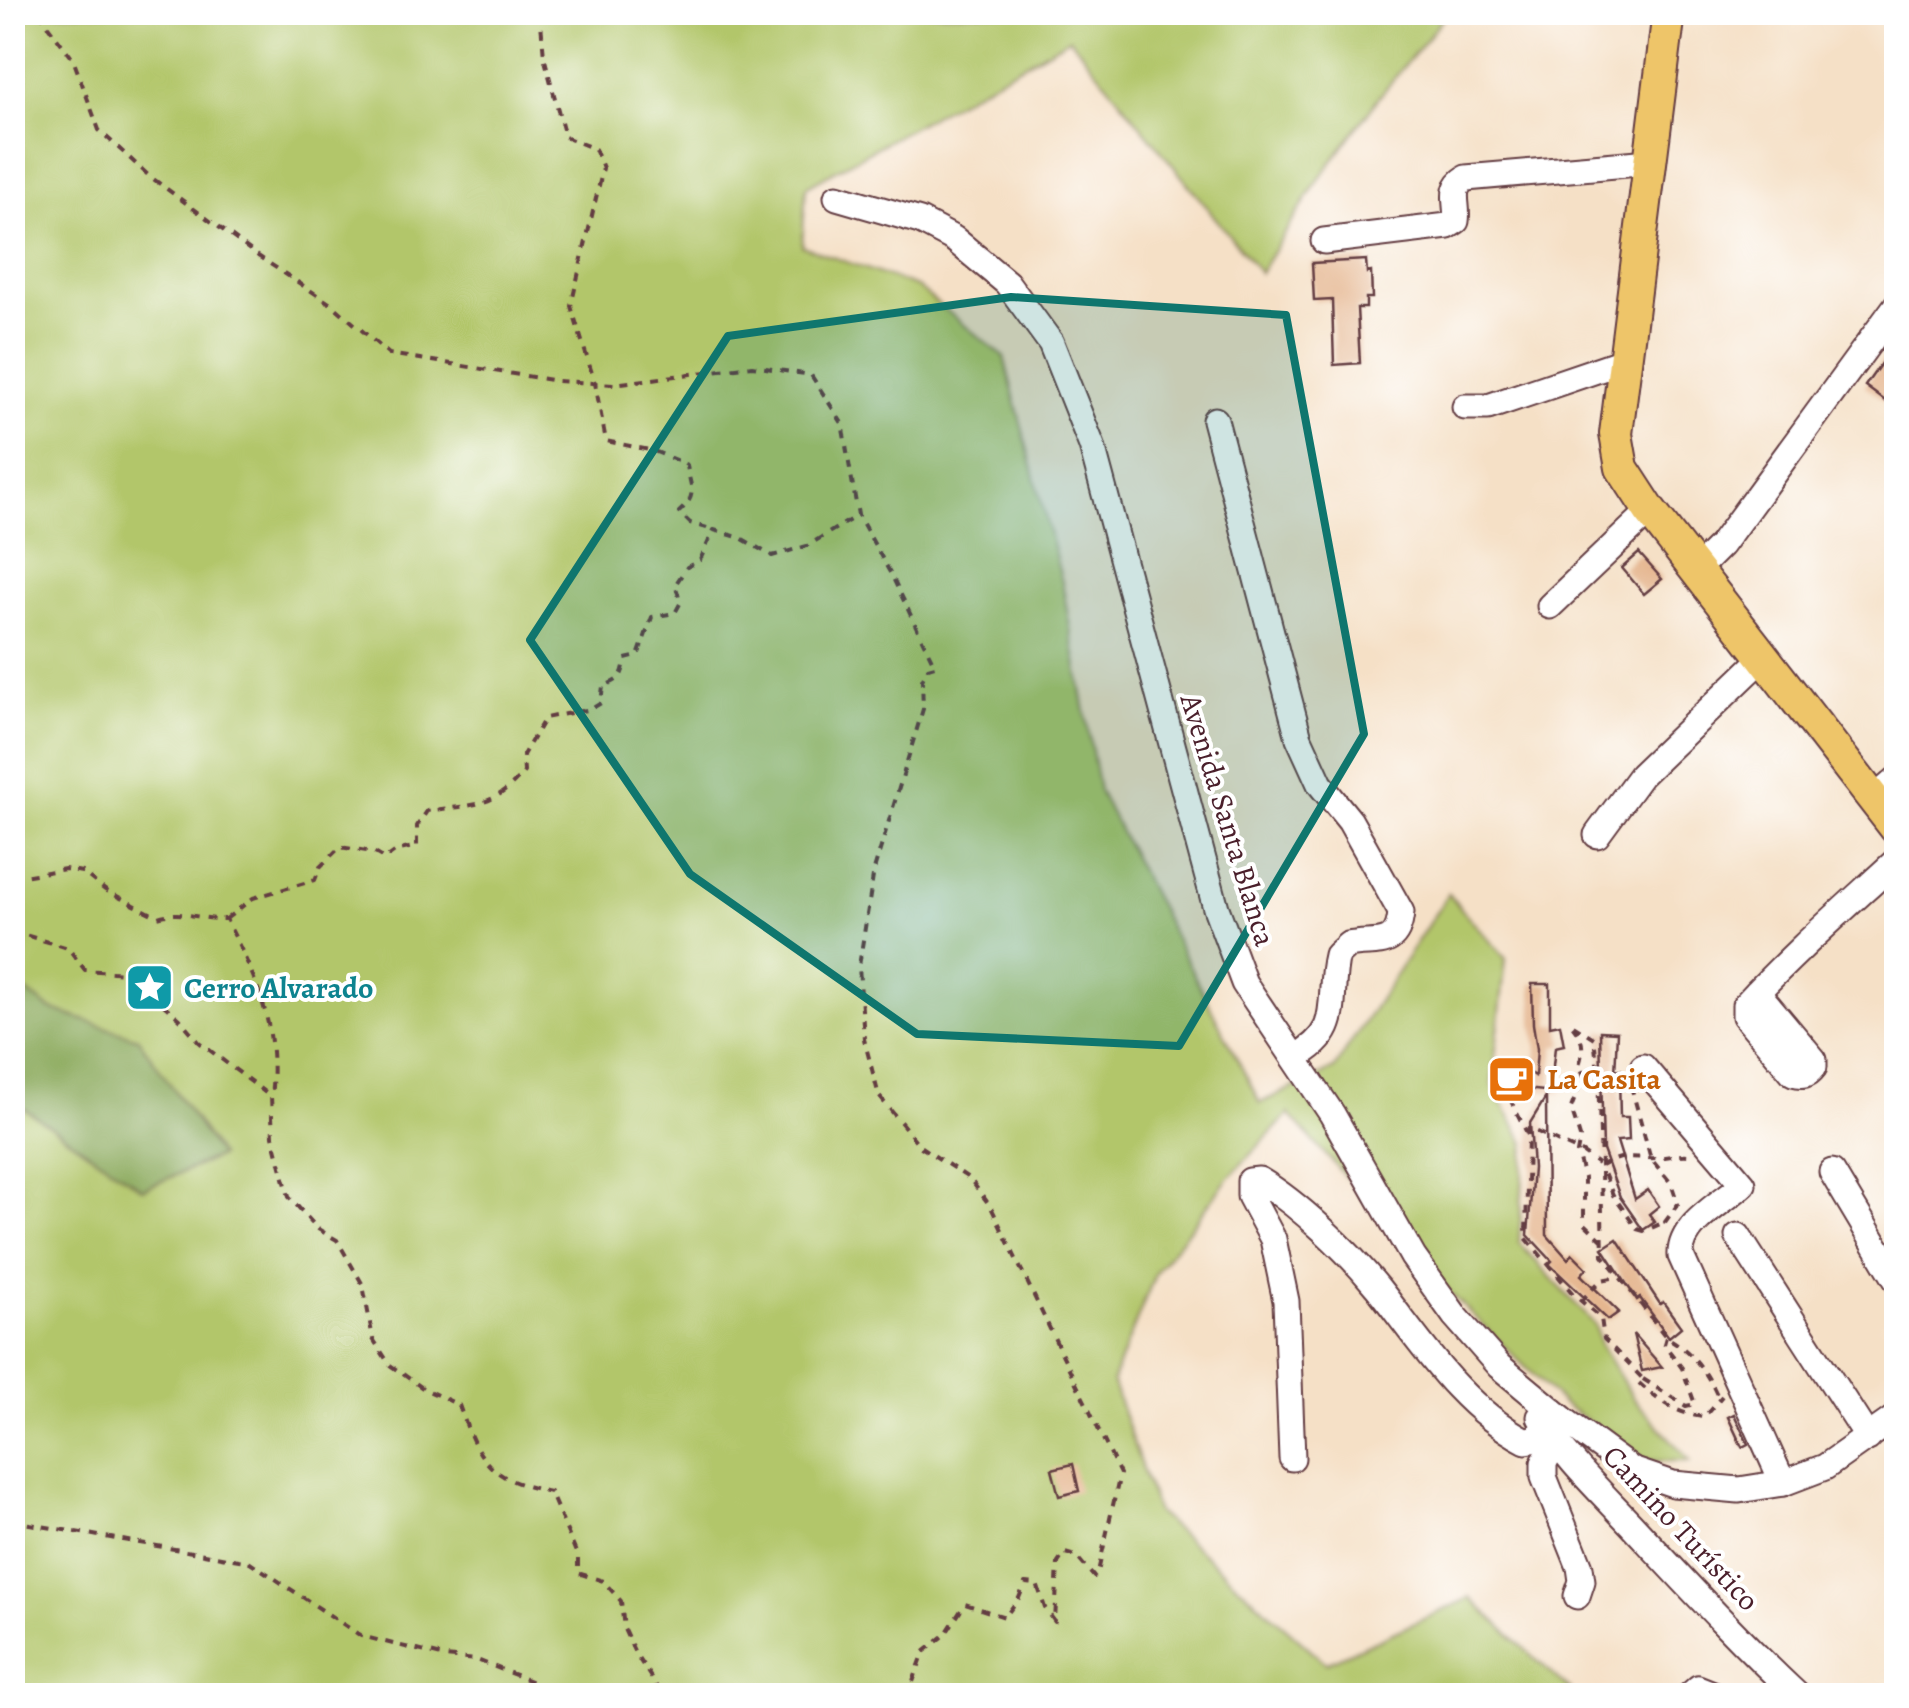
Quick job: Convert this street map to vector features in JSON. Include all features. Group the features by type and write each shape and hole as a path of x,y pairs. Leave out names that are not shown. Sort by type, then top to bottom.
{"main road":[{"path":"1669,12 1623,361 1616,434 1618,454 1628,480 1650,511 1764,657 1885,789 1896,828"}],"street":[{"path":"1324,241 1448,226 1456,221 1454,194 1459,182 1466,178 1650,162"},
{"name":"Avenida Santa Blanca","path":"837,197 920,221 954,239 1007,283 1051,344 1092,446 1216,908 1244,983 1332,1114 1413,1256 1455,1316 1499,1366 1532,1394 1632,1470 1652,1478 1716,1490 1783,1483 1825,1467 1896,1417"},
{"path":"1696,569 1720,544 1896,306"},
{"path":"1464,406 1488,407 1623,361"},
{"path":"1215,420 1299,738 1320,784 1350,821 1401,912 1399,927 1384,942 1356,943 1342,949 1335,960 1334,1006 1328,1027 1314,1045 1295,1056"},
{"path":"1550,606 1650,511"},
{"path":"1597,835 1651,764 1764,657"},
{"path":"1758,992 1896,861"},
{"path":"1643,1067 1743,1184 1674,1230 1729,1394 1783,1483"},
{"path":"1832,1172 1896,1279"},
{"path":"1292,1458 1286,1301 1273,1239 1250,1196 1250,1181 1259,1180 1310,1219 1374,1284 1454,1386 1477,1408 1526,1441 1551,1434"},
{"path":"1738,1236 1868,1438"},
{"name":"Camino Turístico","path":"1532,1394 1551,1434 1683,1580 1798,1696"},
{"path":"1551,1434 1544,1477 1580,1567 1582,1582 1577,1596"},
{"path":"1690,1696 1698,1688 1718,1696"}],"path":[{"path":"38,12 73,59 99,130 148,175 334,306 389,354 557,381 614,384 752,366 811,375 842,423 858,514 935,666 928,668 922,680 924,709 874,870 859,966 864,1039 871,1072 879,1096 922,1147 970,1180 990,1206 1120,1474 1098,1572 1094,1577 1076,1556 1066,1553 1058,1563 1055,1622 1036,1584 1025,1583 1005,1617 965,1604 945,1635 924,1652 904,1696"},
{"path":"540,12 544,56 566,137 595,148 602,168 571,306 595,383 606,441 654,451 686,465 693,490 690,502 678,512 690,523 741,538 772,556 807,546 858,514"},
{"path":"12,878 65,869 82,872 105,890 158,917 174,912 203,920 226,919 254,898 315,880 320,867 340,847 372,852 385,859 396,851 417,846 417,826 427,811 462,808 498,798 524,772 523,755 545,718 591,709 600,702 603,686 618,681 623,674 625,659 638,656 652,617 675,613 681,602 675,585 687,566 700,560 714,530"},
{"path":"226,919 259,984 261,1006 272,1032 273,1136 289,1197 318,1228 337,1240 363,1285 374,1339 390,1365 459,1405 474,1448 491,1469 522,1486 550,1492 578,1557 578,1573 604,1582 621,1600 624,1629 635,1654 663,1696"},
{"path":"12,931 68,948 84,970 126,973 180,1019 199,1042 271,1096"},
{"path":"1602,1240 1584,1223 1580,1137 1571,1108 1584,1076 1579,1065 1584,1048 1582,1037 1570,1023 1594,1038 1603,1255 1666,1337 1729,1394 1704,1417 1684,1414 1653,1396 1639,1383 1643,1379"},
{"path":"1584,1076 1622,1070 1628,1075 1651,1159 1671,1183 1678,1204 1674,1230 1638,1229 1613,1195 1600,1166 1530,1128 1526,1238 1601,1318 1604,1340 1643,1379 1686,1406 1695,1404 1682,1368 1664,1344 1666,1337"},
{"path":"1510,1099 1528,1135"},
{"path":"1600,1166 1625,1154 1651,1159 1668,1154 1689,1155"},
{"path":"1581,1300 1601,1280 1617,1277"},
{"path":"12,1522 250,1562 362,1636 446,1657 477,1660 568,1696"}],"highlighted area":[{"path":"1011,297 1286,315 1364,734 1179,1046 917,1034 690,874 530,640 728,336"}],"green space":[{"path":"12,13 1447,13 1318,181 1260,273 1070,38 806,187 802,246 917,287 1004,357 1062,582 1099,791 1260,1103 1334,1069 1448,894 1506,959 1492,1084 1525,1143 1519,1243 1595,1325 1600,1345 1634,1399 1690,1461 1644,1461 1562,1403 1450,1293 1289,1114 1230,1176 1156,1272 1112,1381 1157,1513 1326,1663 1470,1598 1575,1695 13,1695"},
{"path":"13,982 50,1009 138,1038 220,1156 143,1189 13,1101"}],"building":[{"path":"1366,260 1367,273 1371,272 1372,298 1366,298 1366,308 1357,308 1360,363 1334,365 1332,300 1314,301 1312,263"},
{"path":"1896,342 1896,409 1865,386"},
{"path":"1639,553 1662,579 1644,594 1622,568"},
{"path":"1532,984 1550,984 1550,1026 1560,1024 1564,1045 1555,1047 1551,1084 1564,1093 1525,1089 1511,1081 1518,1068 1535,1076"},
{"path":"1600,1031 1617,1032 1615,1074 1619,1074 1620,1117 1628,1117 1629,1140 1617,1141 1635,1199 1648,1190 1659,1206 1649,1214 1655,1222 1643,1230 1620,1197 1603,1150"},
{"path":"1546,1097 1547,1235 1568,1259 1573,1254 1587,1268 1581,1275 1619,1312 1608,1320 1549,1264 1552,1261 1528,1235 1533,1168 1530,1123"},
{"path":"1617,1239 1660,1304 1663,1302 1681,1327 1669,1337 1640,1298 1637,1300 1603,1248"},
{"path":"1633,1334 1662,1367 1642,1371"},
{"path":"1734,1414 1748,1444 1742,1447 1728,1417"},
{"path":"1073,1464 1079,1491 1059,1496 1052,1469"}],"place":[{"name":"Cerro Alvarado","path":"149,988"},
{"name":"La Casita","path":"1512,1079"}]}
